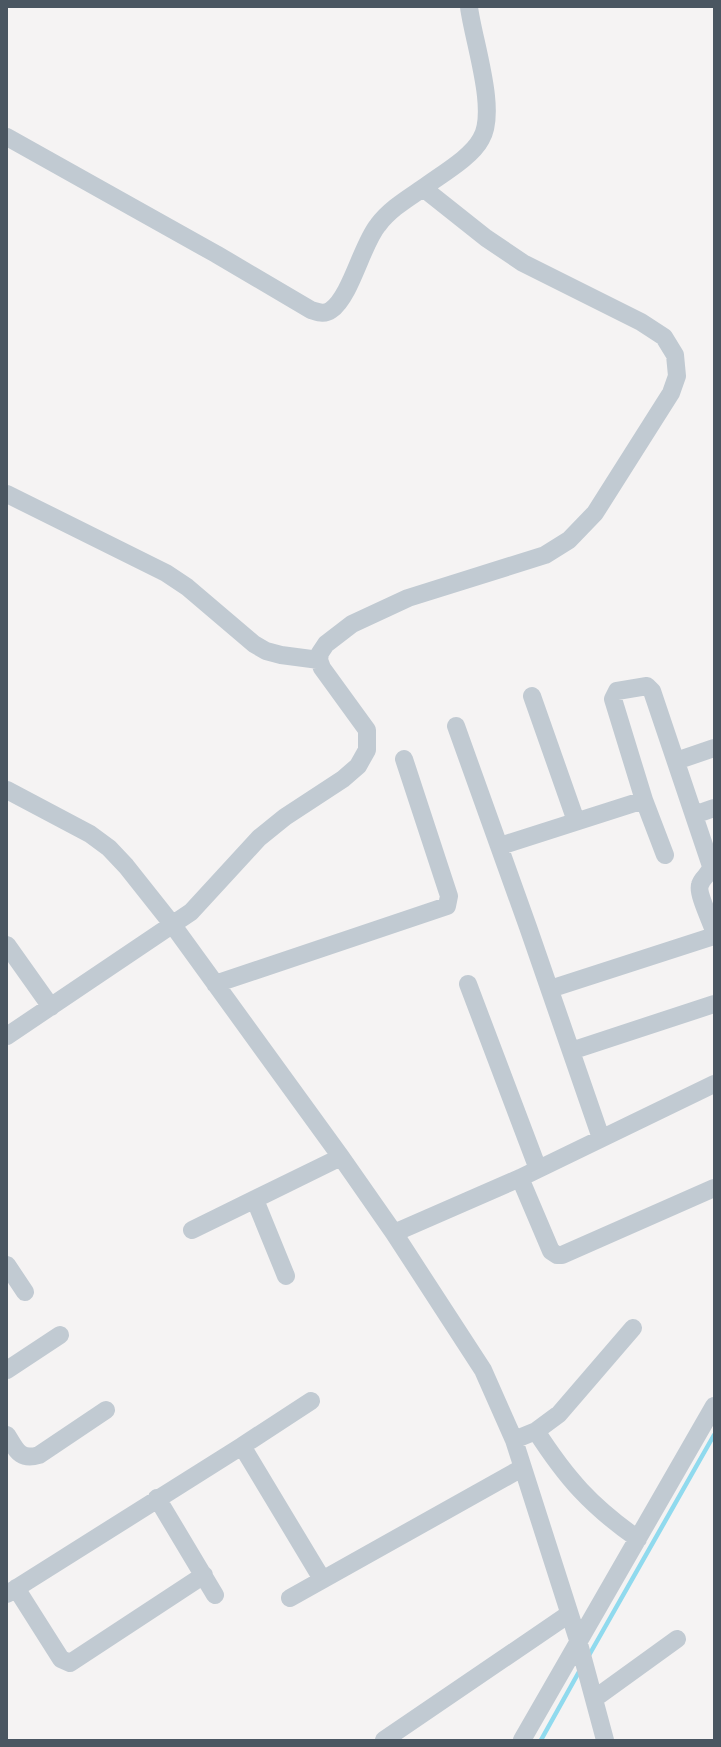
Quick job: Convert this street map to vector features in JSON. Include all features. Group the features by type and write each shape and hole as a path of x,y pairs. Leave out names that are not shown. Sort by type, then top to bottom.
{"street":[{"path":"7,137 216,254 311,310 322,313 330,311 337,304 348,286 377,226 390,212 471,152 482,139 487,124 487,102 472,26 470,7"},
{"path":"7,1036 191,912 203,901 236,862 259,838 285,817 343,779 358,766 367,750 367,730 322,668 319,660 320,653 326,644 352,624 408,598 545,555 569,540 595,513 671,393 676,376 675,355 664,337 642,322 523,263 486,238 422,188"},
{"path":"7,494 166,573 187,587 254,644 266,651 280,656 319,660"},
{"path":"665,855 644,800 613,700 617,691 643,686 650,688 711,866 710,873 702,880 700,888 714,931"},
{"path":"532,696 576,822"},
{"path":"456,726 500,846 601,1138"},
{"path":"676,761 714,748"},
{"path":"215,984 447,906 449,896 404,759"},
{"path":"7,790 90,834 109,848 172,924 341,1157 394,1233 483,1370 514,1440 579,1645 605,1740"},
{"path":"500,846 644,800"},
{"path":"694,815 714,808"},
{"path":"550,989 714,936"},
{"path":"7,945 51,1007"},
{"path":"468,984 538,1169"},
{"path":"571,1051 714,1004"},
{"path":"394,1233 520,1178 714,1084"},
{"path":"192,1230 341,1157"},
{"path":"520,1178 551,1251 557,1256 630,1226 714,1188"},
{"path":"255,1200 286,1276"},
{"path":"7,1264 25,1292"},
{"path":"514,1440 536,1431 559,1414 633,1328"},
{"path":"7,1370 60,1335"},
{"path":"204,1575 70,1663 61,1659 12,1591 311,1401"},
{"path":"522,1740 579,1645 714,1406"},
{"path":"7,1435 18,1452 24,1457 39,1455 106,1410"},
{"path":"536,1431 558,1465 575,1486 613,1522 638,1539"},
{"path":"242,1446 322,1579"},
{"path":"290,1598 522,1468"},
{"path":"157,1498 215,1595"},
{"path":"384,1740 569,1614"},
{"path":"593,1693 677,1639"}],"waterway":[{"path":"588,1657 714,1435"},
{"path":"541,1740 580,1670"}]}
